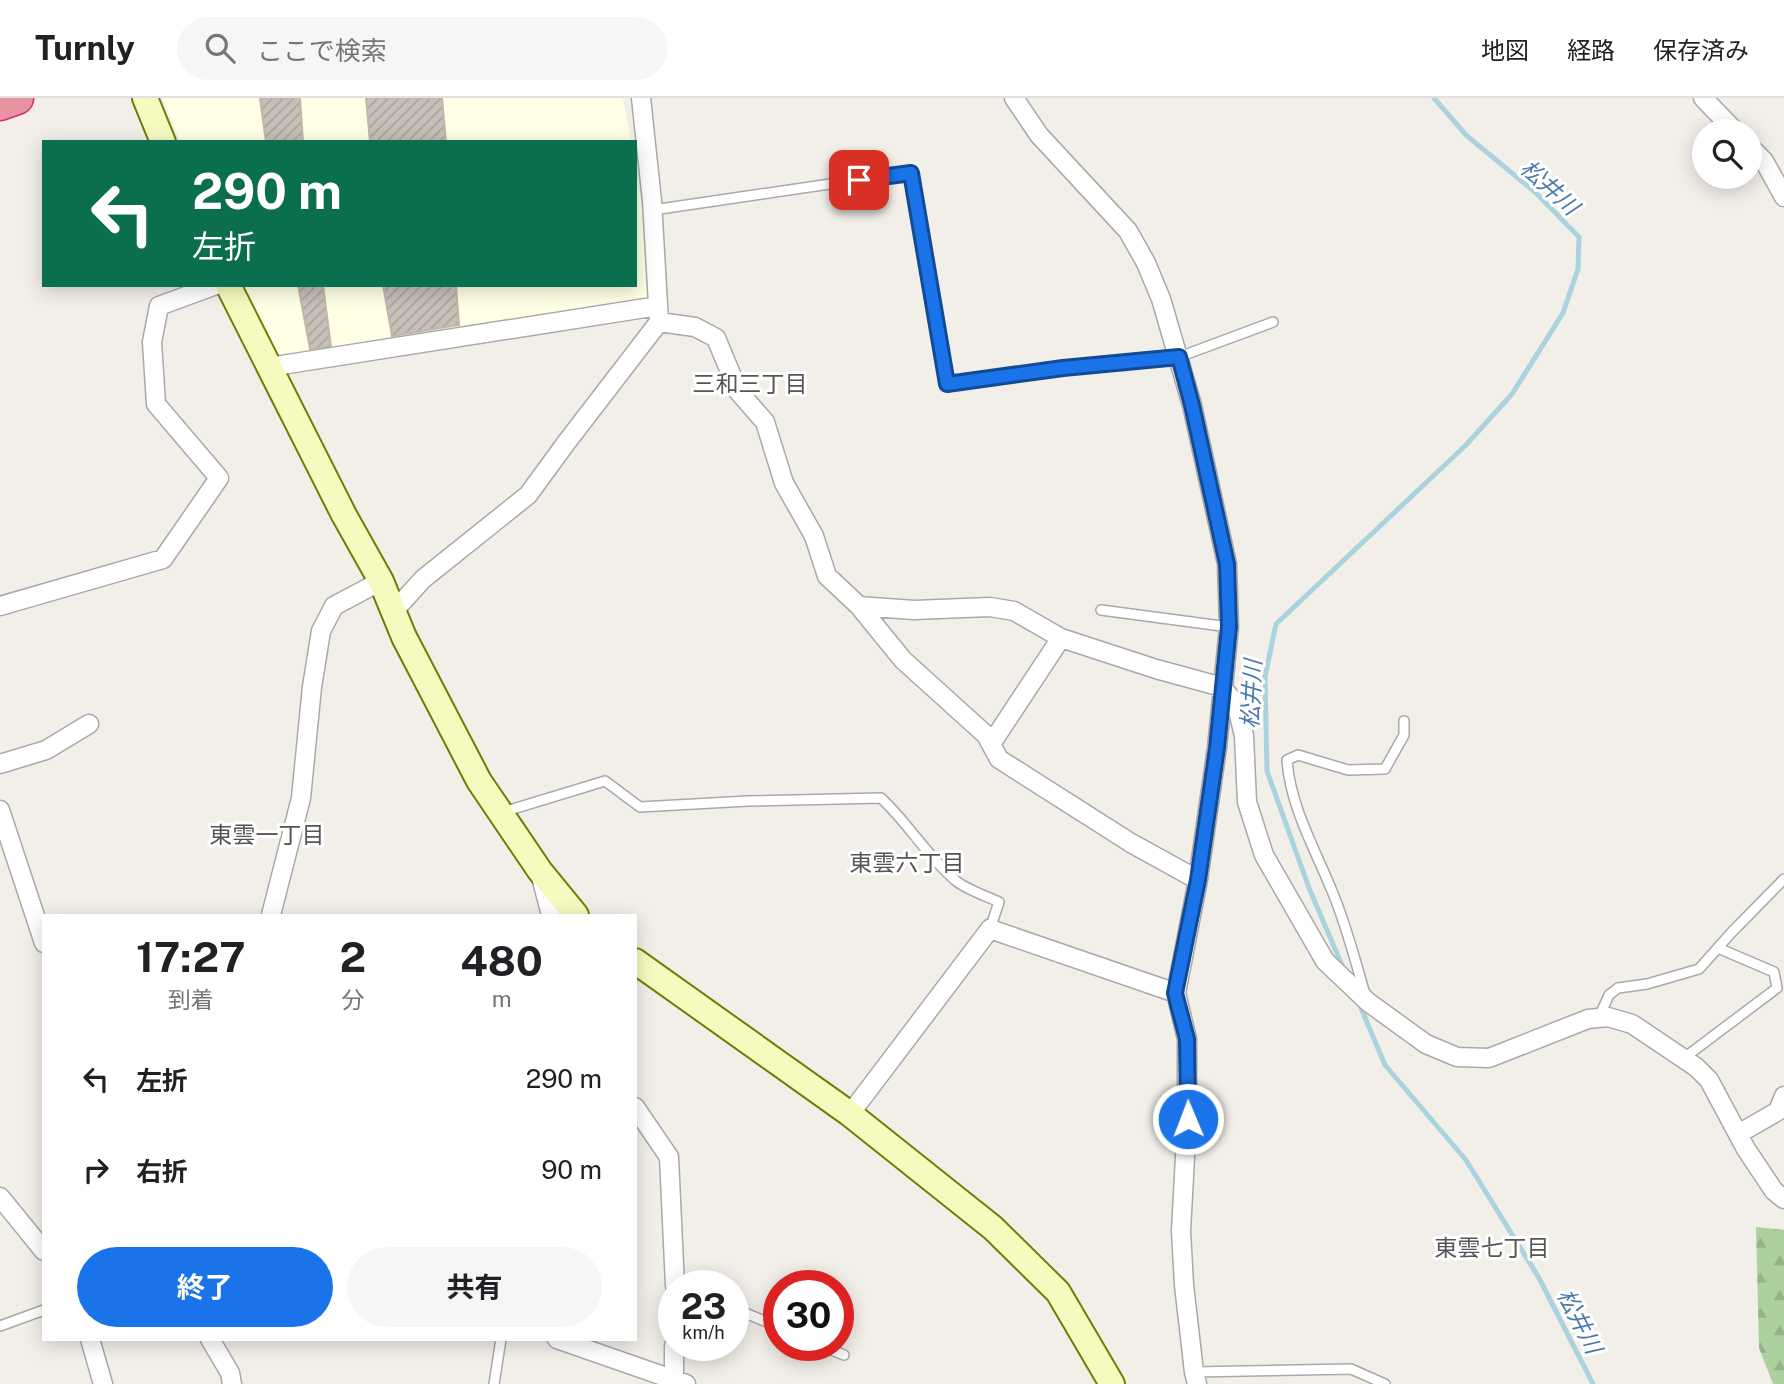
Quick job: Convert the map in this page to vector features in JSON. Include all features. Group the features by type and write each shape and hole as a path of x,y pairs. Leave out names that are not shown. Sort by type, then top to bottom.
{"highway":[{"path":"0,104 17,98"}],"street":[{"path":"145,98 162,140"},
{"path":"393,612 423,579 528,495 659,314 653,210 641,98"},
{"path":"1014,98 1039,135 1128,230 1146,263 1161,299 1192,405 1227,564 1229,627 1217,748 1198,880 1175,993 1187,1039 1188,1119 1181,1231 1195,1378"},
{"path":"1703,98 1723,119"},
{"path":"1762,159 1784,197"},
{"path":"0,606 163,559 219,478 156,404 152,342 159,306 211,287"},
{"path":"229,287 344,515 382,581 404,637 479,781 540,871 575,914"},
{"path":"270,368 659,314 716,338 738,391 765,422 784,483 814,536 827,576 859,606 903,660 986,735 999,759 1131,843 1198,880"},
{"path":"271,914 300,799 321,631 334,606 382,581"},
{"path":"859,606 914,610 990,607 1014,611 1061,638 1222,687 1237,706 1244,736 1247,802 1264,855 1325,961 1368,1002 1426,1044 1457,1056 1489,1058 1588,1019 1608,1017 1632,1024 1696,1067 1709,1080 1746,1149 1774,1191 1784,1199"},
{"path":"991,744 1061,638"},
{"path":"0,764 46,750 89,724"},
{"path":"0,810 42,937"},
{"path":"540,871 551,914"},
{"path":"850,1114 990,929 1175,993"},
{"path":"637,962 850,1114 993,1228 1058,1292 1112,1384"},
{"path":"1738,1134 1778,1111 1784,1096"},
{"path":"637,1110 669,1157 676,1270"},
{"path":"0,1197 42,1249"},
{"path":"91,1341 103,1384"},
{"path":"211,1341 230,1373 232,1384"},
{"path":"563,1341 678,1382 676,1361"}],"lane":[{"path":"653,210 911,173 947,384 1063,368 1179,357 1273,322"},
{"path":"1101,610 1229,627"},
{"path":"1368,1002 1334,895 1293,795 1287,760 1298,755 1348,770 1385,769 1404,735 1404,721"},
{"path":"500,813 606,781 640,807 881,798 957,882 999,902 990,929"},
{"path":"1599,1018 1609,995 1618,988 1647,984 1699,969 1784,878"},
{"path":"1684,1059 1777,988 1774,972 1718,948"},
{"path":"0,1326 42,1311"},
{"path":"494,1384 501,1341"},
{"path":"1195,1378 1351,1369 1385,1384"}],"shaded area":[{"path":"163,98 623,98 631,140 179,140"},
{"path":"637,178 658,295 269,367 238,287 637,287"}],"green space":[{"path":"1756,1227 1784,1230 1784,1384 1773,1384 1759,1348"}],"building":[{"path":"300,98 303,140 266,140 260,99"},
{"path":"366,98 442,98 446,140 370,140"},
{"path":"298,287 323,287 331,347 310,349"},
{"path":"383,287 456,287 459,325 392,336"}],"waterway":[{"name":"松井川","path":"1344,970 1309,888 1267,771 1265,677 1276,624 1465,446 1512,394 1563,313 1578,269 1579,237 1536,193 1466,135 1434,98"},
{"name":"松井川","path":"1358,1001 1385,1065 1466,1160 1539,1278 1593,1384"}],"district":[{"name":"三和三丁目","path":"750,383"},
{"name":"東雲一丁目","path":"267,834"},
{"name":"東雲六丁目","path":"907,862"},
{"name":"東雲七丁目","path":"1492,1247"}],"route":[{"path":"859,180 911,173 947,384 1063,368 1179,357 1227,564 1229,627 1217,748 1198,880 1175,993 1187,1039 1188,1119"}]}
